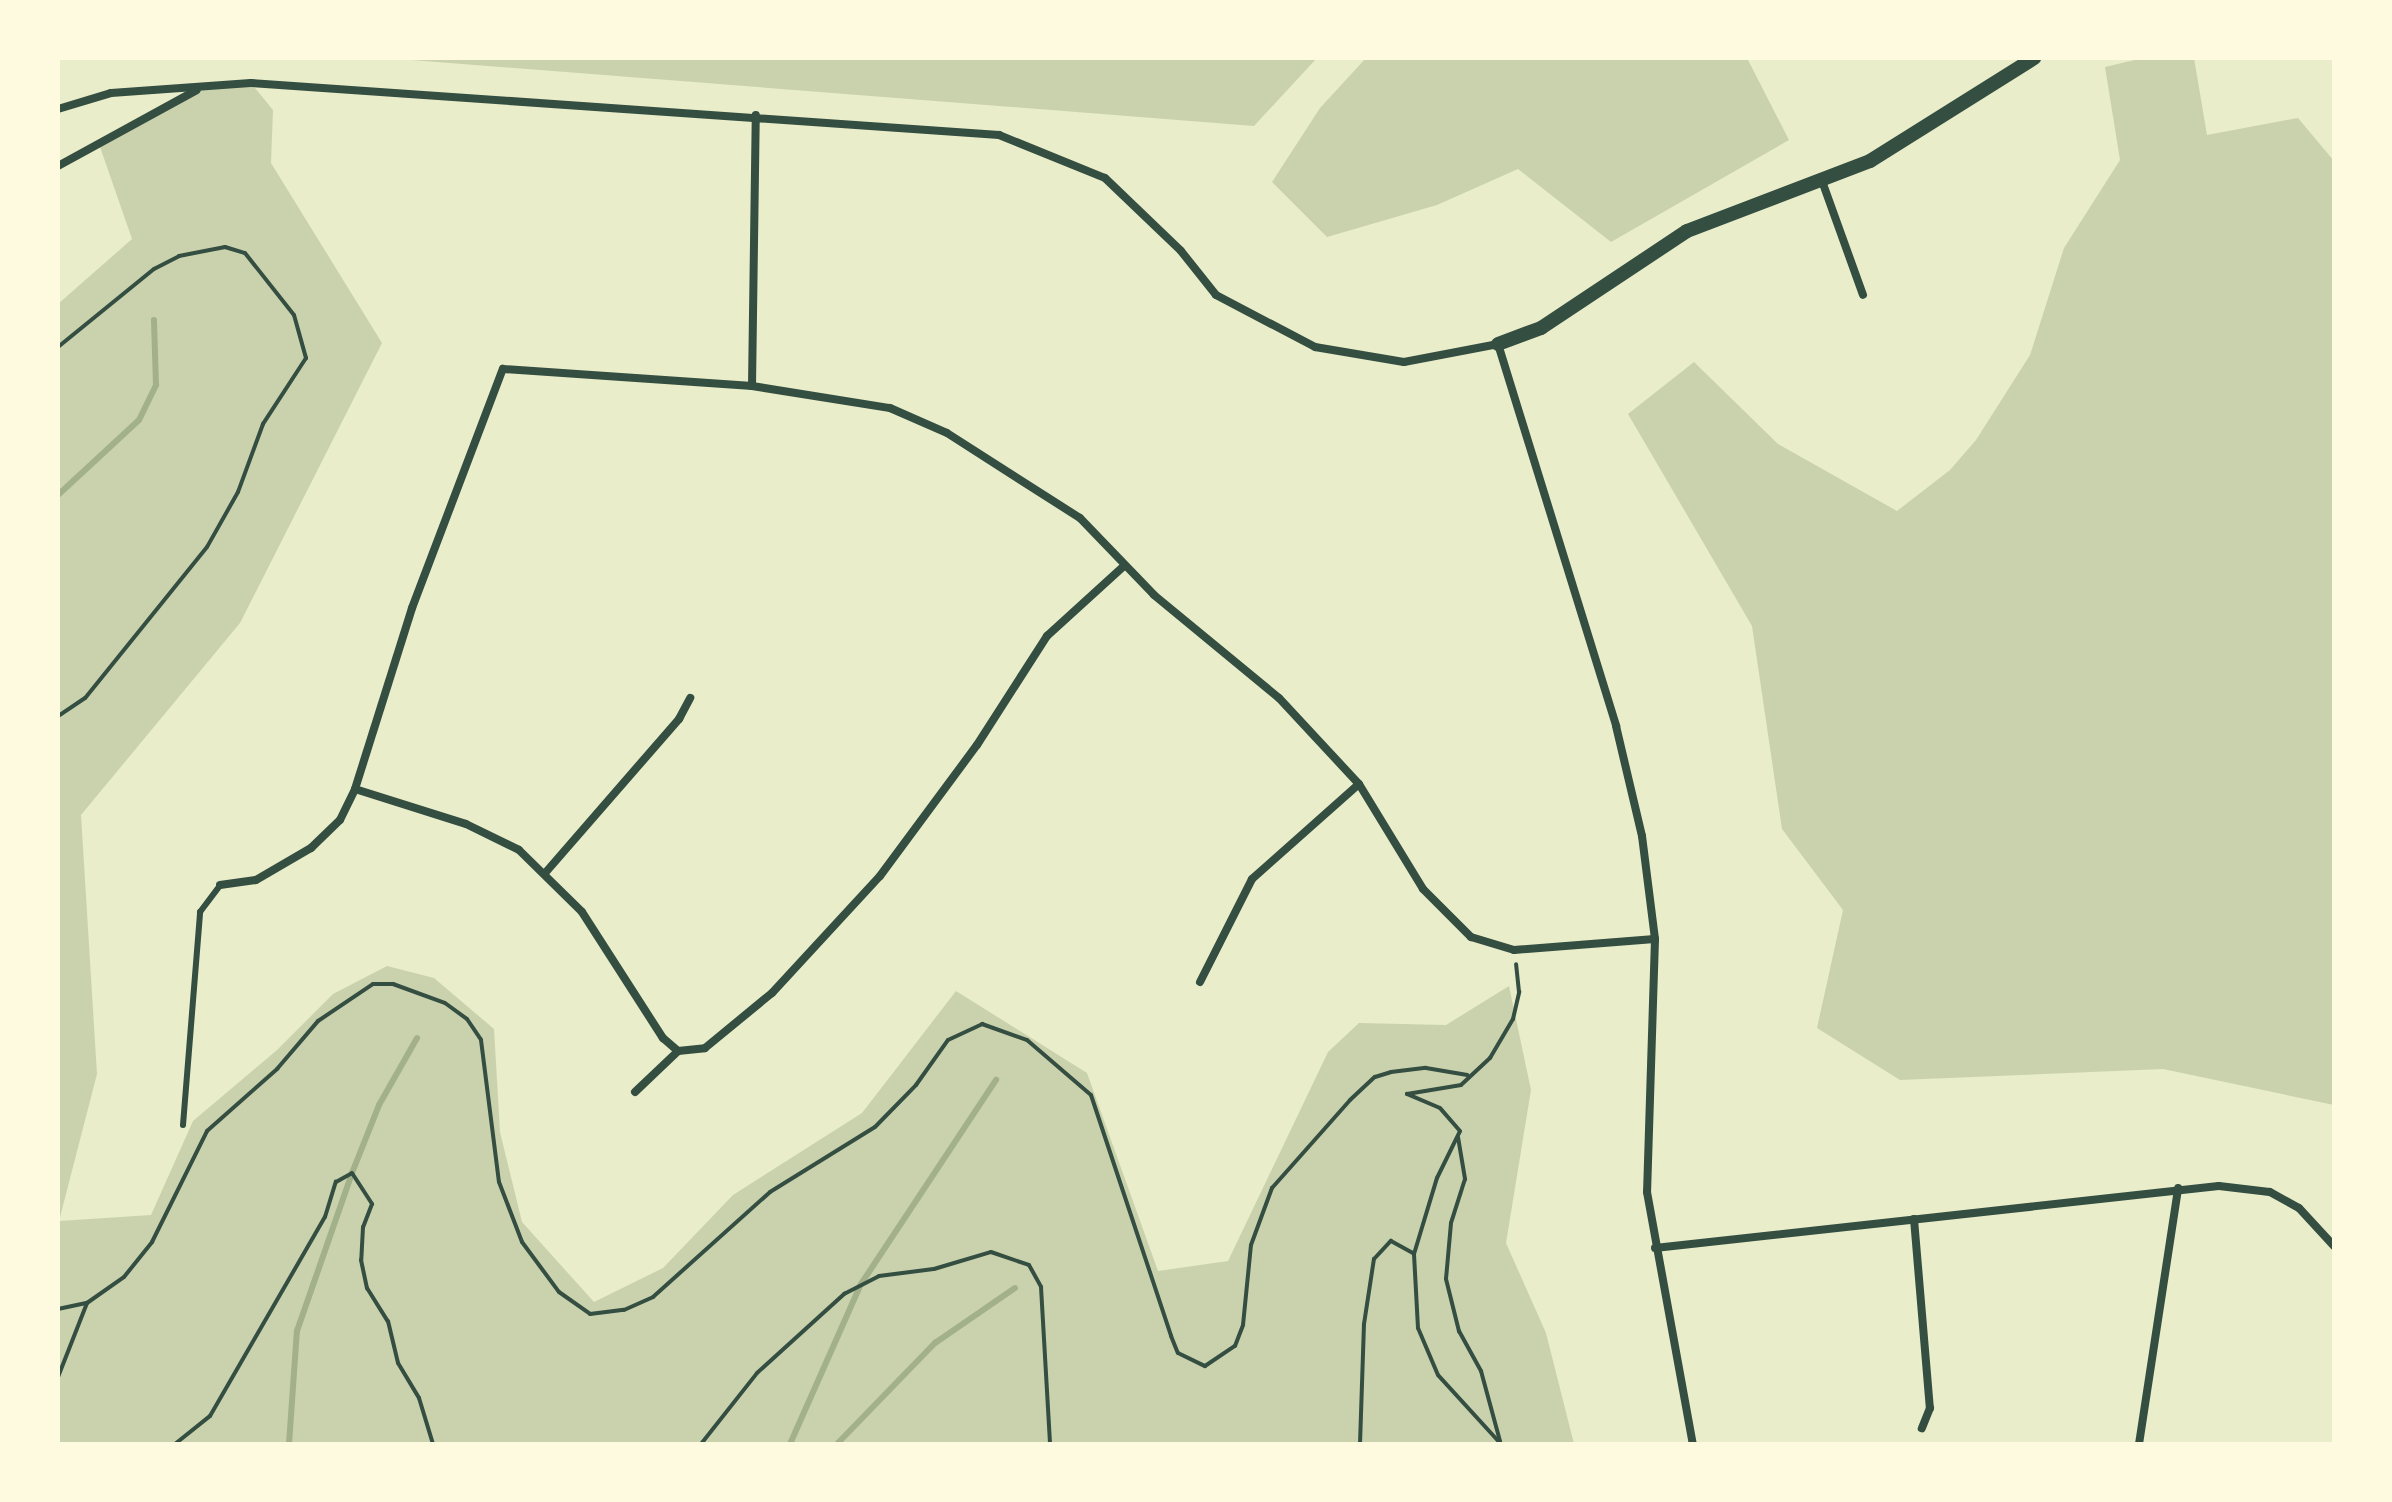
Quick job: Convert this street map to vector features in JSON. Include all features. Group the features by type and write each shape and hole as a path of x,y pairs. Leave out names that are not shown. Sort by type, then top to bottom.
{"street":[{"path":"58,109 111,93 251,83 756,115 999,135 1105,178 1181,251 1216,295 1315,347 1404,362 1498,344 1541,328 1687,231 1870,161 2034,58"},
{"path":"58,166 201,87"},
{"path":"752,386 756,115"},
{"path":"1822,181 1863,295"},
{"path":"1498,344 1616,726 1642,836 1655,939 1647,1192 1693,1444"},
{"path":"220,885 256,880 311,848 340,820 355,789 412,608 503,369 752,386 890,408 947,433 1080,518 1124,566 1279,698 1359,784 1423,889 1471,937 1514,950 1655,939"},
{"path":"635,1092 678,1051 705,1048 731,1030 812,954 930,812 1047,636 1124,566"},
{"path":"546,872 679,719 690,698"},
{"path":"1200,982 1252,879 1359,784"},
{"path":"355,789 466,824 519,850 546,872 582,912 663,1038 678,1051"},
{"path":"1655,1248 2178,1188 2270,1192 2299,1208 2334,1246"},
{"path":"2139,1444 2178,1188"},
{"path":"1914,1219 1930,1408 1922,1428"}],"lane":[{"path":"183,1125 200,912 220,885"}],"path":[{"path":"58,347 154,269 179,256 225,247 245,253 294,315 306,358 263,424 238,492 207,547 85,698 58,716"},
{"path":"1501,1444 1481,1371 1459,1331 1446,1279 1451,1223 1465,1179 1458,1137 1460,1131 1440,1108 1407,1094 1461,1085 1467,1075 1490,1058 1513,1019 1519,992 1514,950"},
{"path":"58,1309 87,1303 124,1277 152,1242 207,1131 277,1069 318,1021 373,984 393,984 445,1003 467,1019 481,1040 499,1182 513,1220 541,1271 559,1292 590,1314 624,1310 653,1297 770,1192 875,1127 916,1085 948,1040 982,1024 1027,1040 1091,1095 1178,1353 1205,1366 1235,1346 1243,1325 1251,1245 1272,1188 1331,1121 1361,1088 1383,1074 1426,1068 1467,1075"},
{"path":"1458,1137 1450,1143 1414,1254 1418,1328 1438,1375 1501,1444"},
{"path":"175,1444 210,1416 325,1217 336,1182 352,1173 372,1204 363,1227 361,1260 367,1288 388,1321 398,1363 419,1398 433,1444"},
{"path":"1360,1444 1364,1324 1374,1259 1391,1241 1414,1254"},
{"path":"701,1444 757,1373 844,1294 879,1276 934,1269 991,1252 1029,1265 1041,1287 1050,1444"},
{"path":"58,1377 87,1303"}],"green space":[{"path":"386,58 1317,58 1254,126"},
{"path":"1366,58 1747,58 1789,140 1611,242 1518,169 1437,205 1327,237 1272,182 1320,108"},
{"path":"2143,58 2194,58 2207,135 2298,118 2334,161 2334,1105 2163,1069 1900,1080 1817,1028 1843,910 1782,829 1752,626 1628,414 1694,362 1778,444 1897,511 1950,470 1976,440 2030,355 2064,248 2120,160 2105,67"},
{"path":"251,83 273,110 271,163 382,343 240,623 81,815 97,1074 59,1221 151,1215 193,1121 277,1050 333,994 387,966 434,978 494,1029 500,1132 522,1222 594,1302 663,1268 733,1195 862,1113 956,991 1087,1073 1158,1271 1228,1261 1328,1052 1359,1023 1446,1025 1509,986 1531,1090 1506,1243 1546,1333 1574,1444 58,1444 58,304 132,239 99,144 201,87"}],"waterway":[{"path":"58,495 139,420 156,385 154,320"},
{"path":"289,1444 297,1331 379,1105 417,1038"},
{"path":"790,1444 861,1284 996,1080"},
{"path":"837,1444 935,1343 1015,1288"}]}
